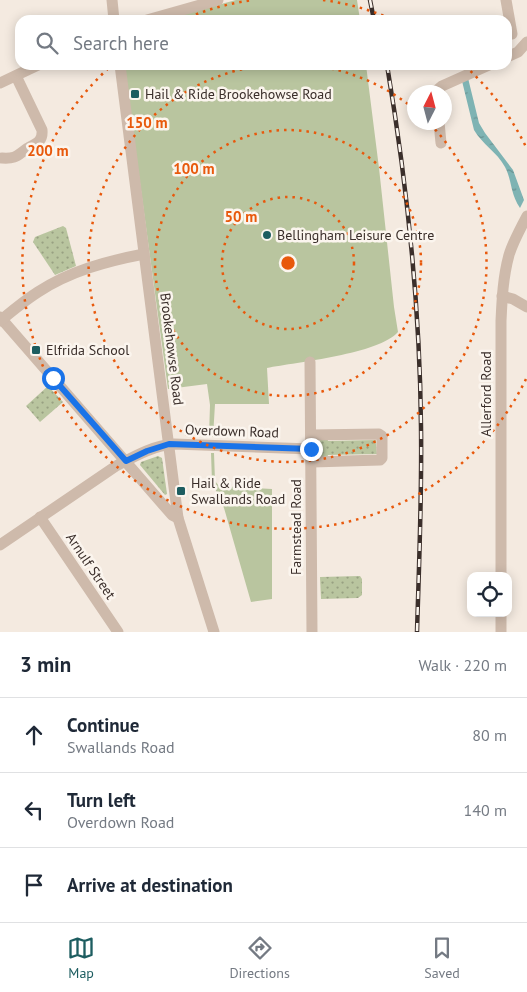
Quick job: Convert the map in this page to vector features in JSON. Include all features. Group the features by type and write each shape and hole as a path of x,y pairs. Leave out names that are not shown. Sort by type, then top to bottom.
{"street":[{"path":"112,0 114,15"},
{"path":"165,15 218,0"},
{"path":"506,0 509,15"},
{"path":"512,55 518,52 527,42"},
{"path":"0,83 28,70"},
{"name":"Brookehowse Road","path":"121,70 178,518 214,632"},
{"path":"444,85 478,70"},
{"path":"2,158 18,157 39,142 42,134 42,130 16,76"},
{"path":"439,130 441,143"},
{"name":"Allerford Road","path":"501,572 502,296 509,254 527,216"},
{"path":"144,254 109,262 67,276 38,291 1,319 172,515 178,518"},
{"path":"502,296 513,299 527,308"},
{"name":"Farmstead Road","path":"310,362 312,632"},
{"path":"311,435 380,434 382,436 382,458 380,460 312,462"},
{"name":"Overdown Road","path":"0,545 126,461 147,451 169,444 311,449"},
{"name":"Arnulf Street","path":"40,517 118,632"},
{"path":"501,617 502,632"}],"green space":[{"path":"236,0 357,0 359,15 180,15"},
{"name":"Bellingham Leisure Centre","path":"125,70 367,70 398,332 388,340 356,351 317,360 267,368 269,404 215,404 213,437 209,436 210,405 207,384 168,389"},
{"path":"63,226 66,228 76,266 55,275 33,242 35,237"},
{"path":"48,386 63,402 40,422 26,406"},
{"path":"320,437 327,437 328,441 376,440 377,454 328,455 327,458 321,459"},
{"path":"211,453 214,453 215,481 219,486 272,489 272,599 251,602 224,508 212,482"},
{"path":"158,456 162,458 167,494 165,495 140,465 141,462"},
{"path":"360,576 362,579 362,595 358,598 321,599 320,577"}],"water":[{"path":"468,78 479,123 513,170 524,200 520,208 514,197 505,167 474,130 462,81"}],"railway":[{"path":"370,0 373,15"},
{"path":"388,70 401,155 411,245 418,336 421,453 417,632"}],"place":[{"name":"Hail & Ride Brookehowse Road","path":"135,94"},
{"name":"Bellingham Leisure Centre","path":"267,235"},
{"name":"Elfrida School","path":"36,350"},
{"name":"Hail & Ride Swallands Road","path":"181,491"}],"route":[{"path":"53,378 126,461 147,451 169,444 311,449"}]}
